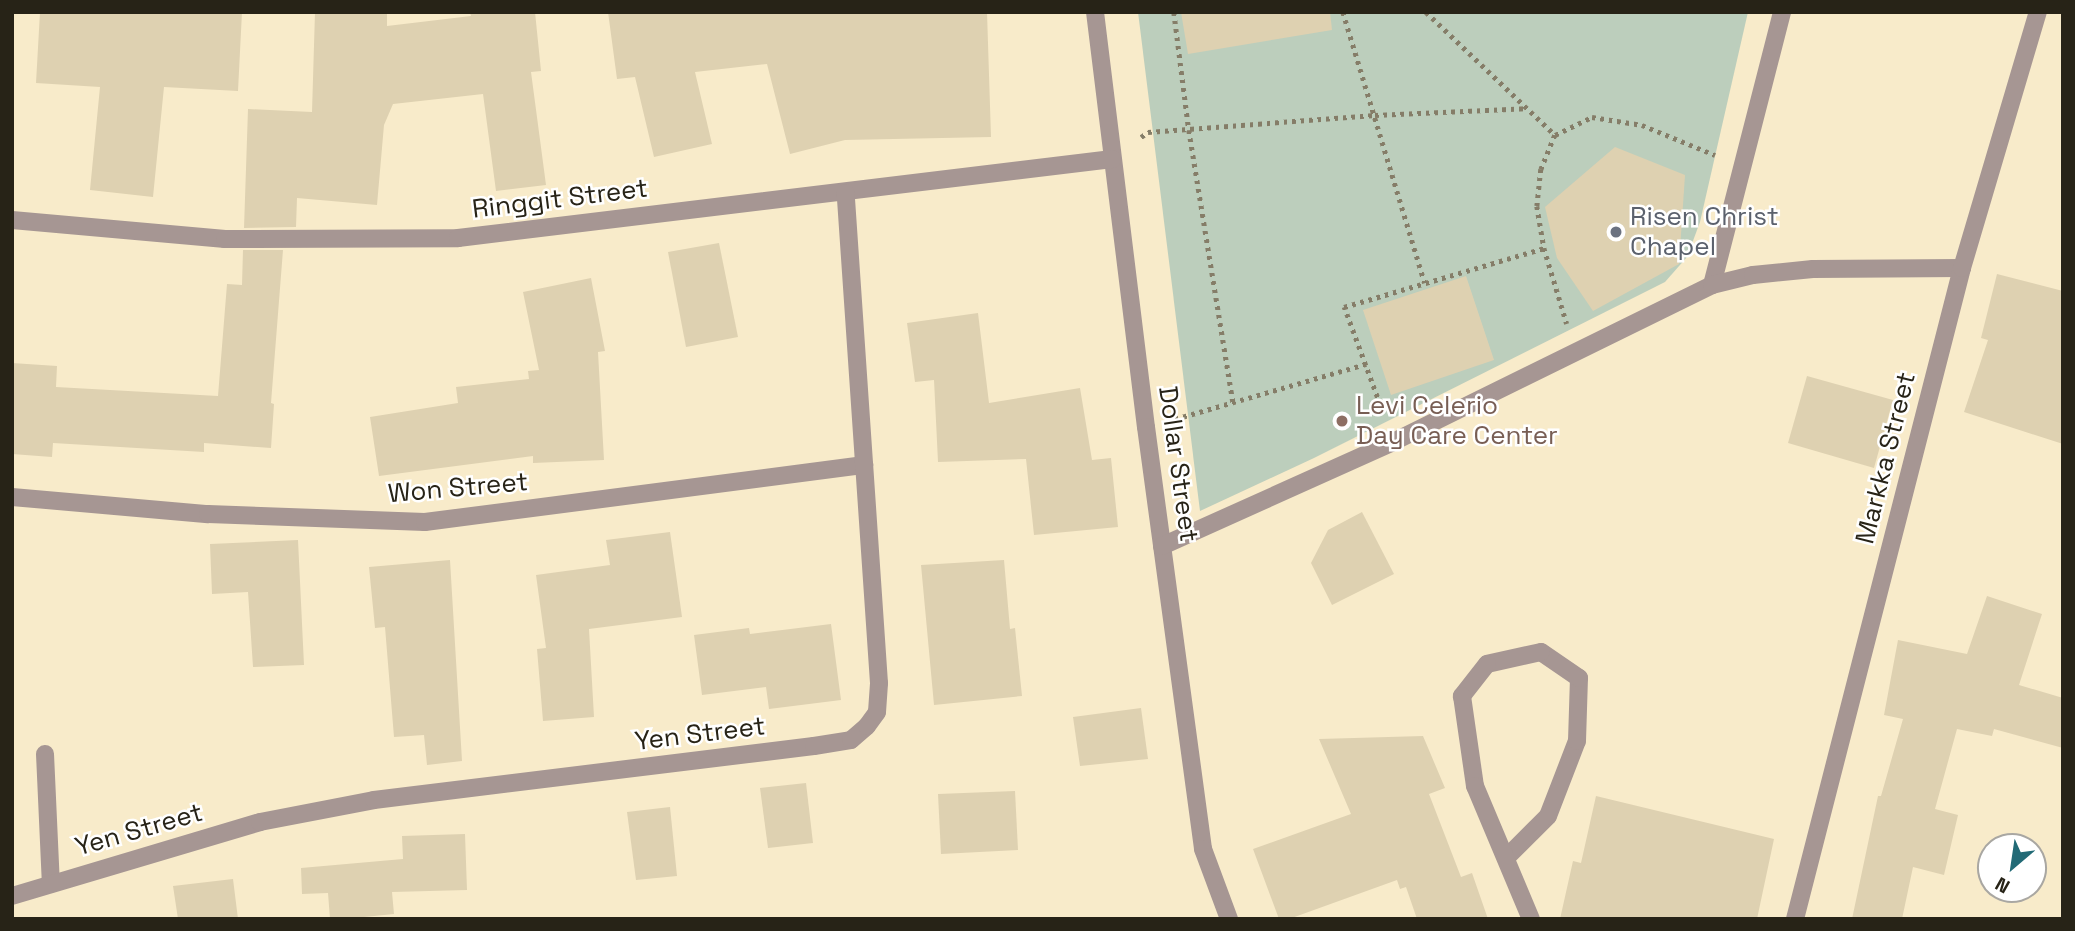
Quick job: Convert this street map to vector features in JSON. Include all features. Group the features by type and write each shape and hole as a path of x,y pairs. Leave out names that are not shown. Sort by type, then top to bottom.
{"street":[{"name":"Dollar Street","path":"1095,12 1146,427 1203,849 1229,919"},
{"path":"1712,285 1782,12"},
{"name":"Markka Street","path":"1795,919 1962,268 2038,12"},
{"name":"Ringgit Street","path":"12,220 225,239 458,238 1112,159"},
{"name":"Yen Street","path":"12,896 260,822 374,800 851,740 867,726 877,712 879,682 846,193"},
{"path":"1162,546 1393,442 1712,285 1753,275 1813,269 1962,268"},
{"name":"Won Street","path":"12,496 208,514 425,523 864,465"},
{"path":"1506,858 1548,816 1577,741 1579,678 1541,652 1487,664 1462,696 1475,786 1531,919"},
{"path":"45,754 51,884"}],"path":[{"path":"1174,12 1189,130 1233,402"},
{"path":"1343,12 1425,283"},
{"path":"1426,12 1555,135"},
{"path":"1112,159 1148,132 1374,115 1527,108"},
{"path":"1575,352 1544,248 1537,206 1541,169 1555,135 1592,117 1642,125 1742,166"},
{"path":"1393,442 1344,307 1544,248"},
{"path":"1146,427 1366,364"}],"green space":[{"path":"1138,12 1748,12 1700,222 1687,257 1665,282 1314,458 1200,511"}],"building":[{"path":"40,12 242,12 238,91 164,87 153,197 90,190 100,87 36,83"},
{"path":"315,12 387,12 387,26 471,16 470,12 535,12 541,71 531,72 546,185 496,191 483,94 393,104 384,125 377,205 297,198 296,227 244,228 248,109 312,112"},
{"path":"608,12 987,12 991,137 845,140 790,154 767,64 695,72 712,144 654,157 635,77 617,79"},
{"path":"1181,12 1330,12 1332,30 1188,54"},
{"name":"Risen Christ Chapel","path":"1615,147 1685,175 1679,264 1593,311 1557,258 1545,207"},
{"path":"719,243 738,337 686,347 668,252"},
{"path":"243,250 283,250 271,403 274,404 271,448 204,443 204,452 53,443 52,457 12,454 12,363 57,366 56,387 218,396 227,284 242,285"},
{"path":"1997,274 2063,291 2063,444 1964,412 1988,340 1981,338"},
{"path":"1466,276 1494,360 1391,395 1363,310"},
{"path":"591,278 605,351 598,352 604,460 533,463 533,456 379,476 370,417 458,403 456,387 529,379 528,371 539,370 523,292"},
{"path":"978,313 989,403 1080,388 1092,460 1111,458 1118,527 1034,535 1026,459 938,462 934,380 915,382 907,323"},
{"path":"1807,376 1893,400 1874,468 1788,443"},
{"path":"1362,512 1394,574 1332,605 1311,563 1328,530"},
{"path":"670,532 682,617 589,629 594,717 543,721 537,649 546,648 536,575 610,565 606,540"},
{"path":"298,540 304,665 253,667 248,592 212,594 210,544"},
{"path":"450,560 462,761 427,765 424,735 394,737 385,627 375,628 369,567"},
{"path":"1004,560 1010,629 1015,628 1022,696 934,705 921,565"},
{"path":"1987,596 2042,614 2019,685 2063,698 2063,748 1994,729 1992,736 1957,729 1935,809 1958,815 1944,875 1913,867 1902,919 1852,919 1878,796 1881,796 1903,719 1884,715 1898,640 1967,654"},
{"path":"831,624 841,700 769,709 766,687 702,695 694,635 749,628 750,634"},
{"path":"1141,708 1148,759 1080,766 1073,717"},
{"path":"1423,736 1445,788 1429,794 1461,877 1472,873 1488,919 1417,919 1406,887 1400,889 1397,880 1289,919 1279,919 1253,849 1351,814 1319,739"},
{"path":"806,783 813,843 768,848 760,788"},
{"path":"1015,791 1018,850 941,854 938,794"},
{"path":"1596,796 1774,839 1757,919 1560,919 1573,861 1581,863"},
{"path":"670,807 677,876 636,880 627,812"},
{"path":"465,834 467,890 392,892 394,914 344,919 330,919 328,893 302,894 301,868 403,859 402,836"},
{"path":"233,879 238,919 178,919 173,886"}],"place":[{"name":"Risen Christ Chapel","path":"1616,232"},
{"name":"Levi Celerio Day Care Center","path":"1342,421"}]}
